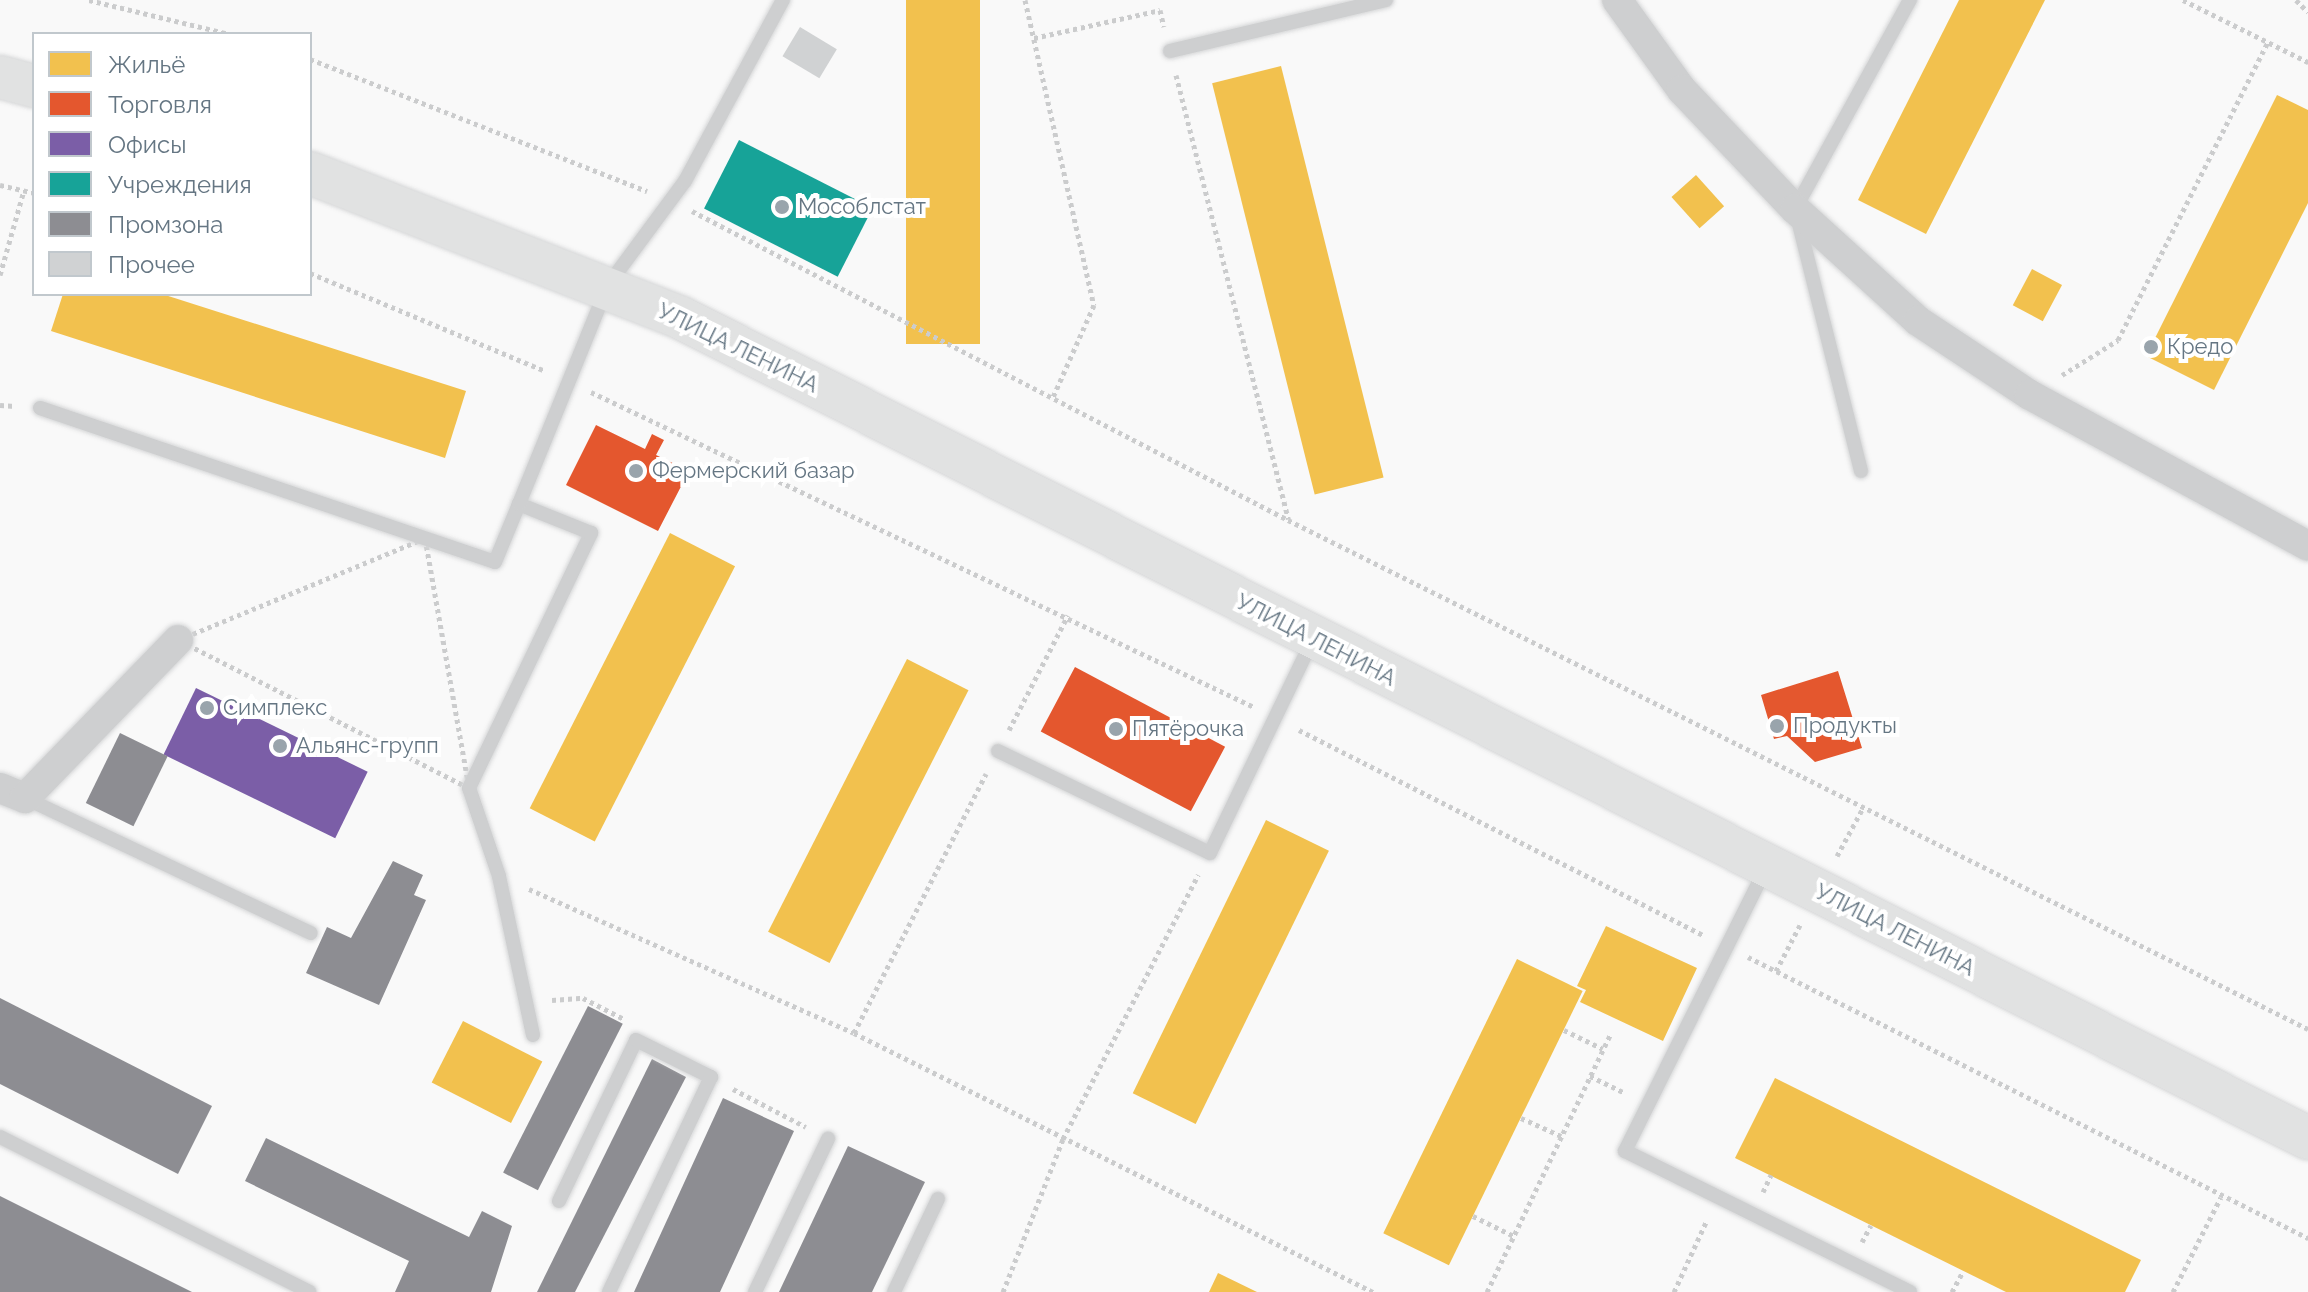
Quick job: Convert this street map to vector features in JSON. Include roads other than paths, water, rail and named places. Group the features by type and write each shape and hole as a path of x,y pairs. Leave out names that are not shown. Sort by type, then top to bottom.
{"main road":[{"path":"0,77 32,85"},
{"name":"УЛИЦА ЛЕНИНА","path":"312,174 608,285 2308,1138"}],"street":[{"path":"1617,0 1682,90 1795,209 1918,321 2030,395 2308,546"},
{"path":"13,793 178,640"}],"lane":[{"path":"40,408 495,562 608,285 670,200 783,0"},
{"path":"1170,51 1386,0"},
{"path":"1861,471 1795,209 1910,0"},
{"path":"519,504 591,533 469,788 499,876 523,1001 533,1035"},
{"path":"998,751 1210,853 1313,639"},
{"path":"13,793 311,933"},
{"path":"1767,866 1625,1151 1910,1292"},
{"path":"559,1201 636,1040 711,1077 609,1292"},
{"path":"0,1137 309,1292"},
{"path":"755,1292 828,1139"},
{"path":"894,1292 938,1199"}],"place":[{"name":"Мособлстат","path":"782,207"},
{"name":"Кредо","path":"2151,347"},
{"name":"Фермерский базар","path":"636,471"},
{"name":"Симплекс","path":"207,708"},
{"name":"Продукты","path":"1777,726"},
{"name":"Пятёрочка","path":"1116,729"},
{"name":"Альянс-групп","path":"280,746"}]}
